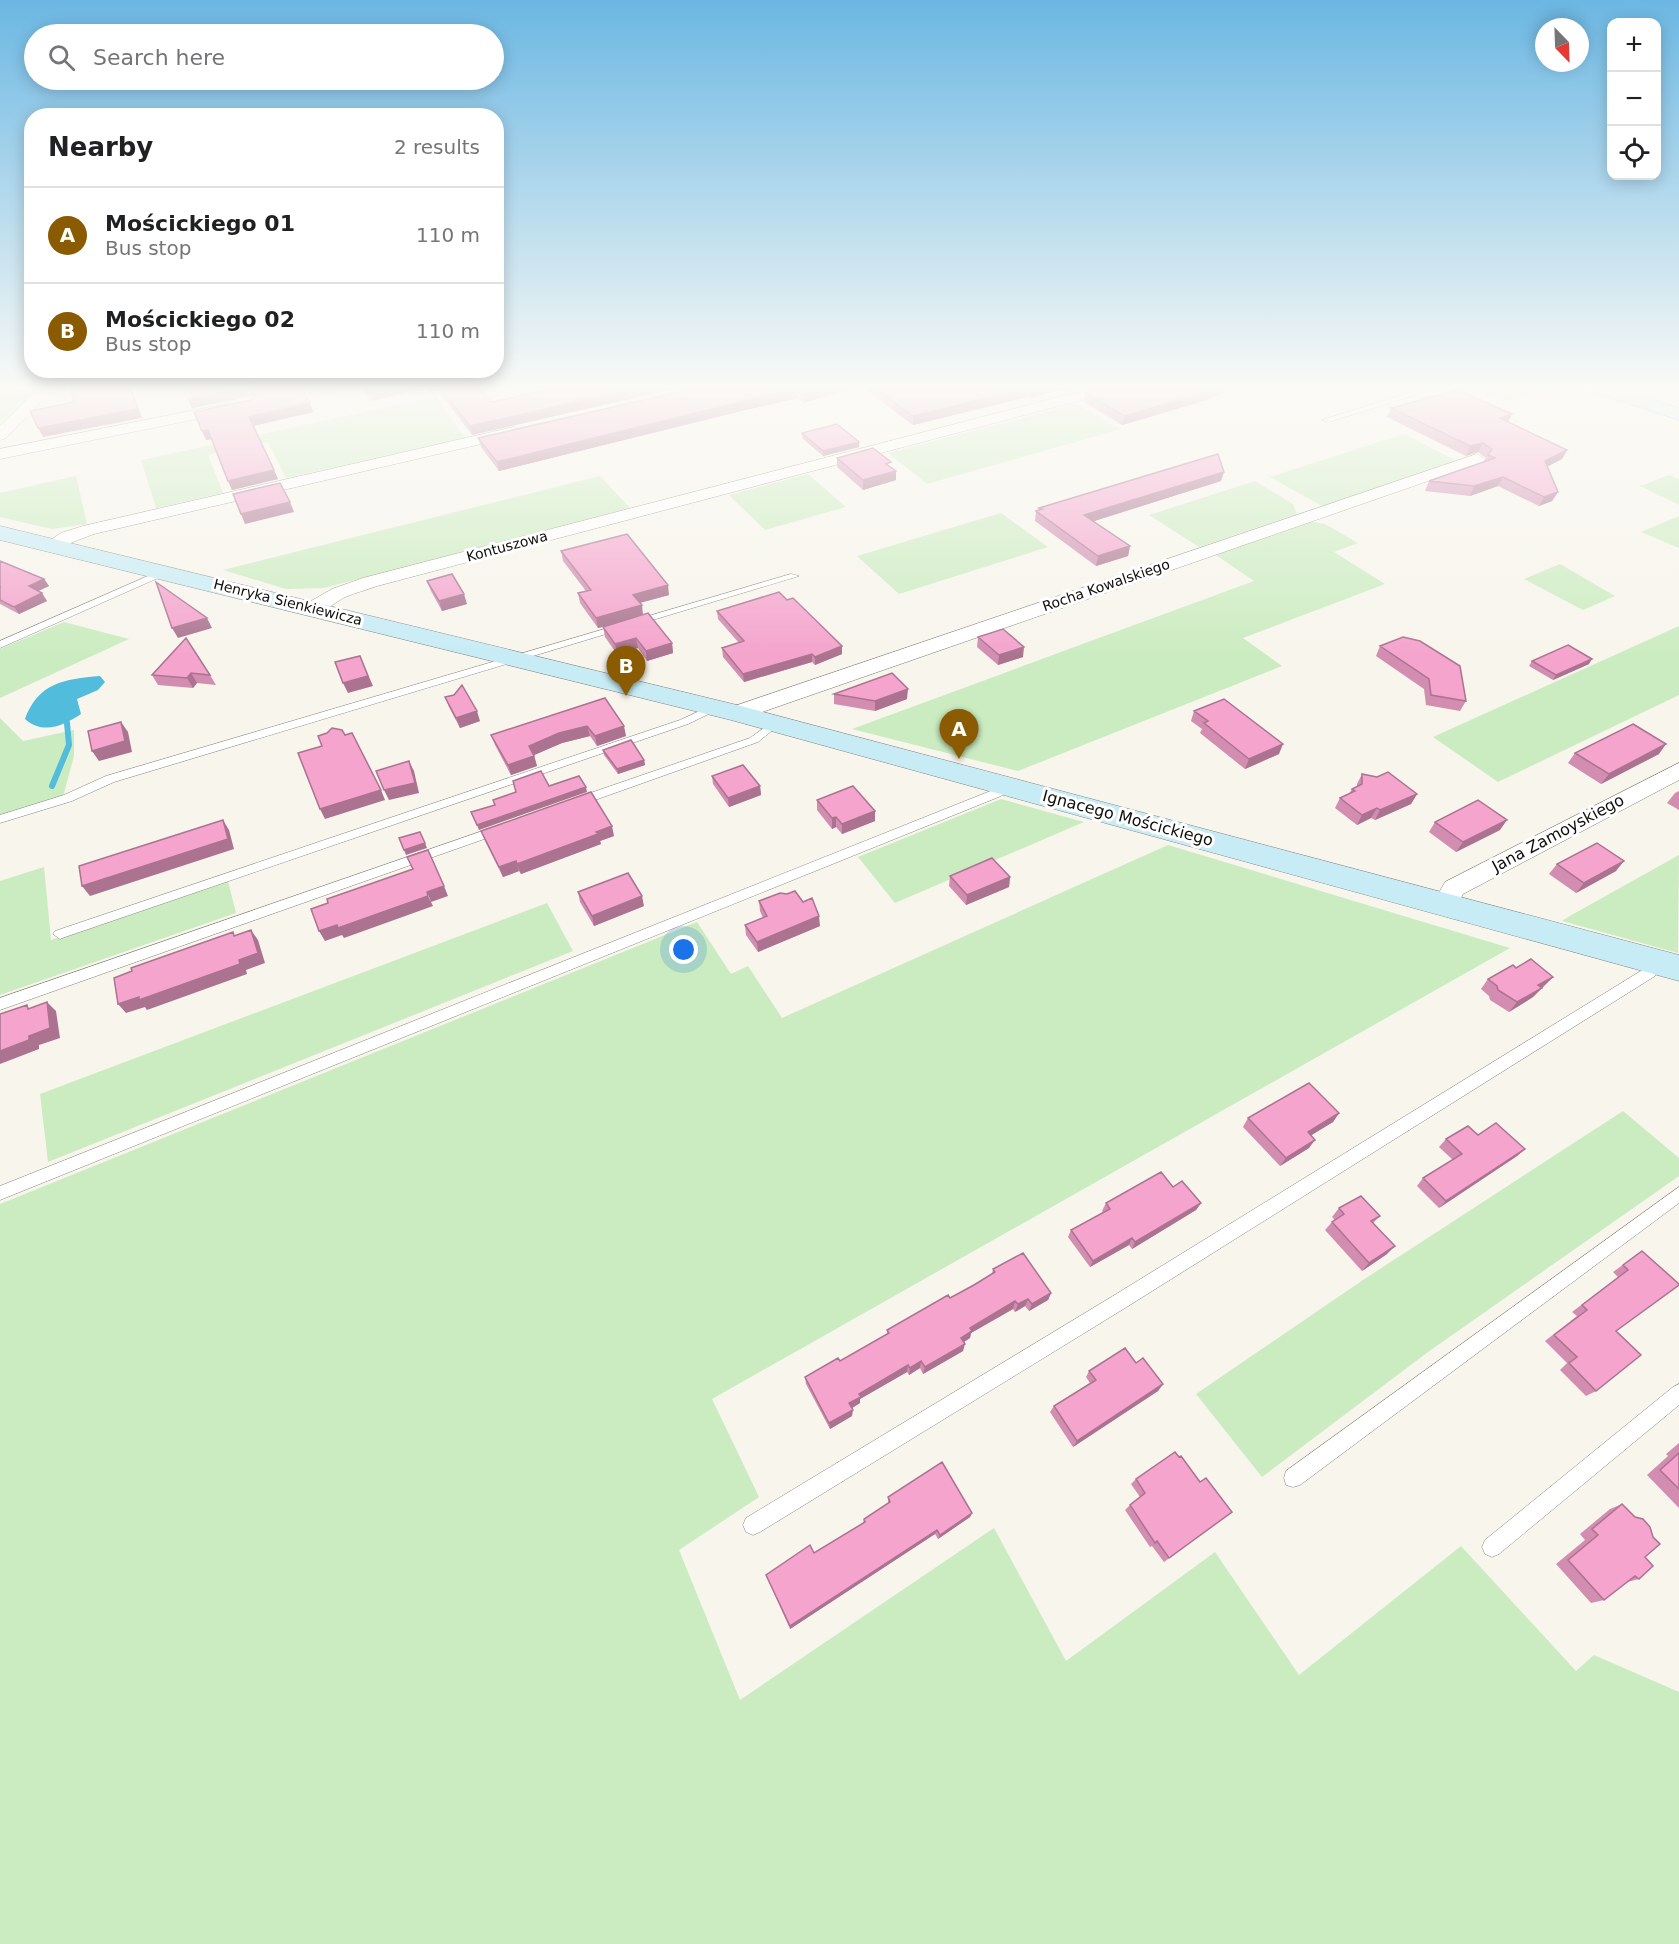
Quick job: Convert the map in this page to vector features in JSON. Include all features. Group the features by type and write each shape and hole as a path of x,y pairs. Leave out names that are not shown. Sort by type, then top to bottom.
{"street":[{"path":"52,545 89,530 325,476"},
{"name":"Kontuszowa","path":"314,608 339,593 370,582 776,476"},
{"name":"Rocha Kowalskiego","path":"726,710 1426,476"},
{"name":"Henryka Sienkiewicza","path":"0,533 576,672"},
{"name":"Ignacego Mościckiego","path":"576,672 775,723 1666,965"},
{"name":"Jana Zamoyskiego","path":"1445,905 1454,888 1679,770"}],"lane":[{"path":"0,645 164,572"},
{"path":"0,819 68,798 110,779 794,576"},
{"path":"60,934 684,722 726,710"},
{"path":"562,807 754,740 775,723"},
{"path":"0,1193 997,793 1007,786"},
{"path":"0,1005 518,823"},
{"path":"753,1525 1119,1302 1650,972 1666,965"},
{"path":"1293,1478 1679,1194"},
{"path":"1492,1547 1679,1394"}],"green space":[{"path":"76,476 87,524 52,529 0,517 0,493"},
{"path":"146,476 216,476 223,493 156,508"},
{"path":"600,476 630,508 324,588 286,589 223,570"},
{"path":"802,476 810,476 846,507 765,530 729,495"},
{"path":"917,476 956,476 927,484"},
{"path":"1274,476 1413,476 1322,506 1270,477"},
{"path":"1667,476 1679,479 1679,505 1640,486"},
{"path":"1255,481 1293,504 1297,514 1199,547 1149,515"},
{"path":"1001,513 1048,547 899,594 857,556"},
{"path":"1679,516 1679,548 1641,532"},
{"path":"1307,521 1325,524 1358,543 1334,552 1385,584 1243,638 1282,666 1018,771 852,729 1254,581 1213,553"},
{"path":"1560,564 1615,596 1583,610 1524,579"},
{"path":"64,622 129,639 0,698 0,649"},
{"path":"1679,626 1679,695 1498,782 1433,737"},
{"path":"0,718 23,741 74,730 74,756 63,797 0,816"},
{"path":"1001,799 1084,822 895,903 858,857"},
{"path":"1168,845 1510,948 712,1399 759,1497 679,1550 740,1700 994,1528 1066,1661 1215,1552 1299,1675 1461,1546 1576,1671 1594,1655 1679,1692 1679,1944 0,1944 0,1204 697,922 731,974 748,966 782,1018"},
{"path":"1679,855 1678,953 1562,921 1568,917"},
{"path":"44,867 51,940 228,881 236,913 0,995 0,881"},
{"path":"547,903 573,951 48,1162 40,1094"},
{"path":"1623,1111 1679,1158 1679,1176 1428,1352 1262,1477 1196,1394 1363,1280"}],"water":[{"path":"100,676 105,682 98,690 77,699 81,714 60,725 46,728 32,724 25,719 30,707 45,690 64,681"}],"building":[{"path":"226,476 250,476 228,481"},
{"path":"858,476 879,476 863,480"},
{"path":"1146,476 1212,476 1084,515 1130,546 1098,556 1036,511 1042,509 1039,508"},
{"path":"1444,476 1551,476 1558,492 1544,497 1503,477 1474,486 1429,481"},
{"path":"280,483 290,502 241,514 233,494"},
{"path":"627,534 668,585 633,595 642,605 596,618 578,593 591,590 561,551"},
{"path":"0,561 44,579 29,586 42,593 14,607 0,600"},
{"path":"452,574 464,594 439,601 427,581"},
{"path":"156,582 207,618 172,628"},
{"path":"779,592 787,600 793,598 842,646 815,657 812,654 743,674 722,648 744,641 717,611"},
{"path":"648,613 672,643 646,651 636,638 615,644 603,627"},
{"path":"1003,629 1024,647 999,655 978,637"},
{"path":"1403,637 1420,641 1460,666 1466,701 1431,695 1429,679 1380,646"},
{"path":"186,638 210,675 191,673 187,678 152,675"},
{"path":"1568,645 1592,659 1556,675 1532,661"},
{"path":"360,656 368,676 343,683 335,662"},
{"path":"892,673 908,689 875,701 834,694"},
{"path":"462,685 477,711 456,718 445,697 454,695"},
{"path":"605,698 624,726 595,736 587,726 559,733 529,746 534,756 508,765 491,735"},
{"path":"1224,699 1283,744 1249,759 1204,723 1208,721 1194,711"},
{"path":"121,722 125,741 92,751 88,731"},
{"path":"1633,724 1666,744 1609,774 1575,753"},
{"path":"332,728 342,730 345,735 352,733 381,790 320,809 298,753 322,746 318,736 327,733"},
{"path":"631,740 644,760 617,769 603,750"},
{"path":"409,761 415,783 384,790 376,771"},
{"path":"743,765 760,786 728,798 712,776"},
{"path":"541,771 549,786 579,776 586,787 477,825 471,812 495,805 493,800 516,792 513,781"},
{"path":"1388,772 1417,794 1362,815 1340,798 1355,791 1352,789 1362,784 1362,774 1377,777"},
{"path":"853,786 875,811 842,824 836,817 832,818 817,800"},
{"path":"591,792 612,826 596,832 598,834 517,864 516,861 499,867 481,831"},
{"path":"1478,800 1507,820 1463,842 1435,822"},
{"path":"223,820 228,839 82,886 79,866"},
{"path":"420,832 425,843 404,850 399,838"},
{"path":"1597,843 1624,861 1584,883 1557,864"},
{"path":"428,850 444,886 427,892 428,896 338,928 337,925 319,931 311,909 328,903 327,899 413,869 407,857"},
{"path":"992,858 1010,877 967,895 950,876"},
{"path":"628,873 642,896 592,916 578,892"},
{"path":"795,891 803,902 812,898 819,916 757,942 745,925 767,916 759,901 780,893 787,894"},
{"path":"251,930 258,953 239,960 240,964 139,1000 139,997 118,1004 114,978 132,971 131,968 233,932 234,936"},
{"path":"1531,959 1553,977 1538,985 1542,988 1517,1002 1498,990 1497,986 1488,979 1513,965 1516,968"},
{"path":"47,1002 50,1028 29,1036 29,1040 0,1051 0,1014 27,1005 28,1009"},
{"path":"1309,1083 1339,1113 1308,1132 1315,1140 1286,1158 1248,1118"},
{"path":"1496,1123 1525,1149 1446,1201 1423,1178 1462,1154 1446,1139 1468,1126 1478,1135"},
{"path":"1161,1172 1173,1187 1182,1181 1201,1203 1135,1242 1132,1238 1093,1261 1071,1230 1110,1209 1106,1203"},
{"path":"1361,1196 1380,1216 1371,1221 1395,1246 1369,1263 1332,1222 1344,1214 1339,1208"},
{"path":"1642,1251 1679,1285 1616,1331 1641,1355 1596,1391 1569,1363 1577,1357 1554,1335 1587,1310 1582,1305 1628,1270 1623,1265"},
{"path":"1023,1253 1051,1293 1032,1304 1028,1299 1018,1304 1015,1301 970,1328 972,1331 961,1338 965,1344 925,1367 921,1361 910,1368 908,1365 859,1394 861,1397 849,1403 853,1410 829,1423 805,1377 838,1358 840,1361 889,1333 887,1330 948,1295 950,1298 974,1285 995,1272 993,1269"},
{"path":"1125,1348 1136,1363 1143,1358 1163,1384 1077,1441 1054,1406 1096,1380 1089,1371"},
{"path":"1175,1452 1179,1457 1181,1456 1200,1482 1206,1478 1232,1512 1169,1558 1157,1541 1155,1543 1130,1505 1145,1493 1136,1479"},
{"path":"1679,1453 1679,1489 1660,1470"},
{"path":"942,1462 972,1513 940,1535 937,1530 790,1626 766,1575 810,1545 814,1553 865,1522 864,1519 890,1502 888,1497"},
{"path":"1622,1504 1635,1517 1643,1519 1650,1527 1653,1537 1660,1544 1645,1557 1653,1566 1639,1579 1635,1576 1604,1600 1568,1560 1598,1535 1592,1529"}],"waterway":[{"path":"52,786 69,745 67,723"}],"place":[{"name":"Mościckiego 02","path":"626,696"},
{"name":"Mościckiego 01","path":"959,759"}]}
